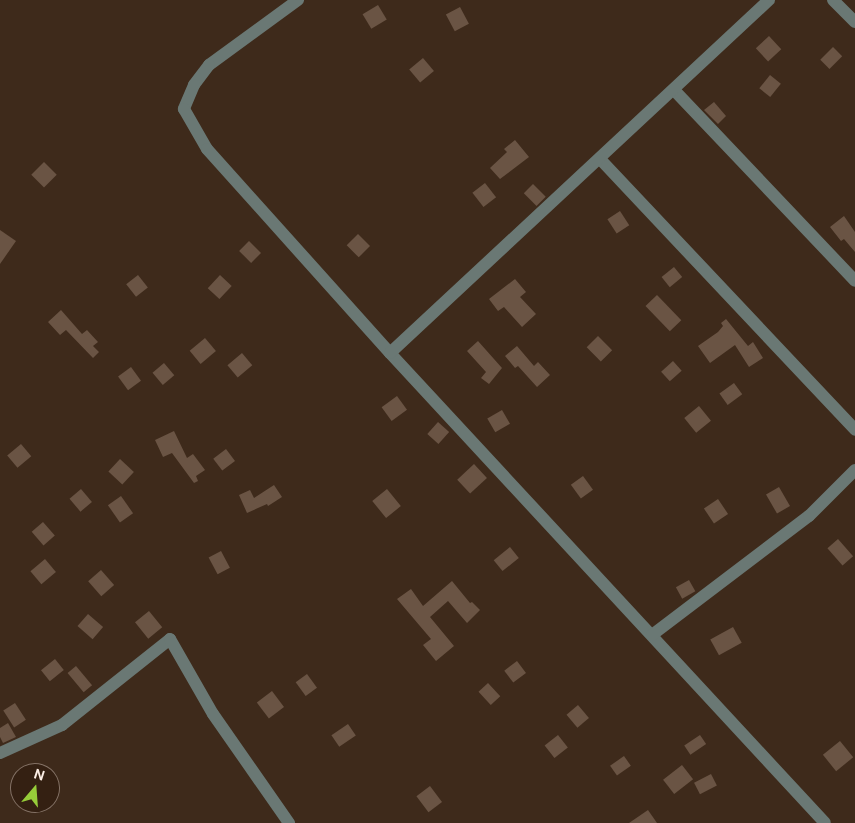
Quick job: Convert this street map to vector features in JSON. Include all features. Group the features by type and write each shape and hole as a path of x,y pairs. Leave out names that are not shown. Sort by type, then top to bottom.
{"street":[{"path":"298,0 209,66 194,85 184,108 207,149 390,353 825,823"},
{"path":"390,353 769,0"},
{"path":"833,0 855,22"},
{"path":"674,90 855,281"},
{"path":"600,159 855,430"},
{"path":"652,636 809,516 855,470"},
{"path":"0,753 62,725 170,639 213,714 289,823"}],"building":[{"path":"378,5 387,20 371,29 363,14"},
{"path":"460,7 469,24 455,31 446,15"},
{"path":"769,36 781,49 768,61 756,48"},
{"path":"833,47 842,56 829,69 820,60"},
{"path":"423,58 434,71 420,83 409,70"},
{"path":"770,75 781,84 770,97 759,88"},
{"path":"714,102 726,116 718,124 704,110"},
{"path":"515,140 529,157 500,179 490,168 507,152 504,149"},
{"path":"44,162 57,175 44,187 31,175"},
{"path":"485,183 496,197 483,207 472,193"},
{"path":"533,184 546,197 537,206 524,193"},
{"path":"620,211 629,225 617,233 607,219"},
{"path":"844,216 855,232 855,252 844,239 841,241 830,227"},
{"path":"0,230 16,241 0,264"},
{"path":"358,234 370,246 359,257 347,245"},
{"path":"249,241 261,253 251,263 239,251"},
{"path":"674,267 682,277 670,287 662,277"},
{"path":"138,275 148,288 136,297 126,284"},
{"path":"220,275 232,286 219,299 208,288"},
{"path":"515,279 526,292 520,297 536,314 522,327 504,307 498,311 489,299"},
{"path":"657,295 681,320 670,331 645,306"},
{"path":"61,310 82,334 87,330 98,342 93,346 99,352 93,358 66,330 60,335 48,322"},
{"path":"726,319 748,346 753,342 763,358 749,367 735,345 710,363 698,346 718,332 723,326 721,323"},
{"path":"598,336 612,350 601,361 587,347"},
{"path":"205,338 216,351 201,364 190,351"},
{"path":"478,341 502,368 489,384 481,378 486,372 467,351"},
{"path":"517,346 534,366 538,362 550,375 537,387 518,366 515,368 505,356"},
{"path":"242,353 252,365 238,377 227,365"},
{"path":"673,361 682,371 670,381 661,372"},
{"path":"164,363 174,375 163,385 153,373"},
{"path":"131,367 141,381 128,390 118,376"},
{"path":"734,383 742,394 728,405 719,394"},
{"path":"397,396 407,410 392,421 382,407"},
{"path":"699,406 711,421 696,433 684,418"},
{"path":"502,410 510,424 495,432 487,418"},
{"path":"438,422 449,432 438,444 427,434"},
{"path":"174,431 187,458 193,454 205,470 196,476 198,481 194,483 172,453 163,457 155,440"},
{"path":"21,444 31,456 17,468 7,456"},
{"path":"226,449 235,461 222,471 213,459"},
{"path":"120,459 134,472 122,484 108,471"},
{"path":"474,464 487,478 470,494 457,480"},
{"path":"583,476 593,490 581,499 571,485"},
{"path":"274,485 282,497 268,506 267,504 247,513 239,495 250,490 254,498"},
{"path":"779,487 790,506 777,514 766,494"},
{"path":"81,489 92,502 80,512 70,499"},
{"path":"387,489 401,506 386,518 372,501"},
{"path":"121,496 133,513 120,522 108,505"},
{"path":"718,499 728,514 714,523 704,509"},
{"path":"43,522 55,536 43,545 32,532"},
{"path":"838,539 853,556 843,566 827,548"},
{"path":"510,547 519,558 502,571 494,560"},
{"path":"221,551 230,568 218,574 209,558"},
{"path":"45,559 56,572 41,584 30,571"},
{"path":"101,570 114,585 101,596 88,581"},
{"path":"689,580 695,591 682,599 676,587"},
{"path":"452,581 470,603 472,602 480,610 467,623 448,601 430,617 454,646 436,661 423,645 431,639 397,599 411,589 423,606"},
{"path":"149,611 162,627 148,639 135,622"},
{"path":"88,614 103,627 93,639 78,626"},
{"path":"733,627 742,643 719,655 710,640"},
{"path":"55,659 64,670 50,681 41,670"},
{"path":"517,661 526,673 513,683 504,671"},
{"path":"76,666 92,685 84,692 68,673"},
{"path":"307,674 317,688 306,696 296,682"},
{"path":"488,683 500,696 491,705 478,692"},
{"path":"272,691 284,707 269,718 257,702"},
{"path":"15,703 26,720 14,727 3,711"},
{"path":"578,705 589,718 577,728 567,715"},
{"path":"8,723 16,737 3,743 0,737 0,728"},
{"path":"348,724 356,736 339,747 331,735"},
{"path":"558,735 568,748 554,758 545,745"},
{"path":"700,735 706,744 690,755 684,746"},
{"path":"840,741 853,757 836,771 823,755"},
{"path":"624,756 631,766 617,776 610,766"},
{"path":"682,765 693,779 674,794 663,780"},
{"path":"711,774 717,786 700,794 694,783"},
{"path":"430,786 442,802 428,812 416,796"},
{"path":"648,810 657,823 629,823"}]}
